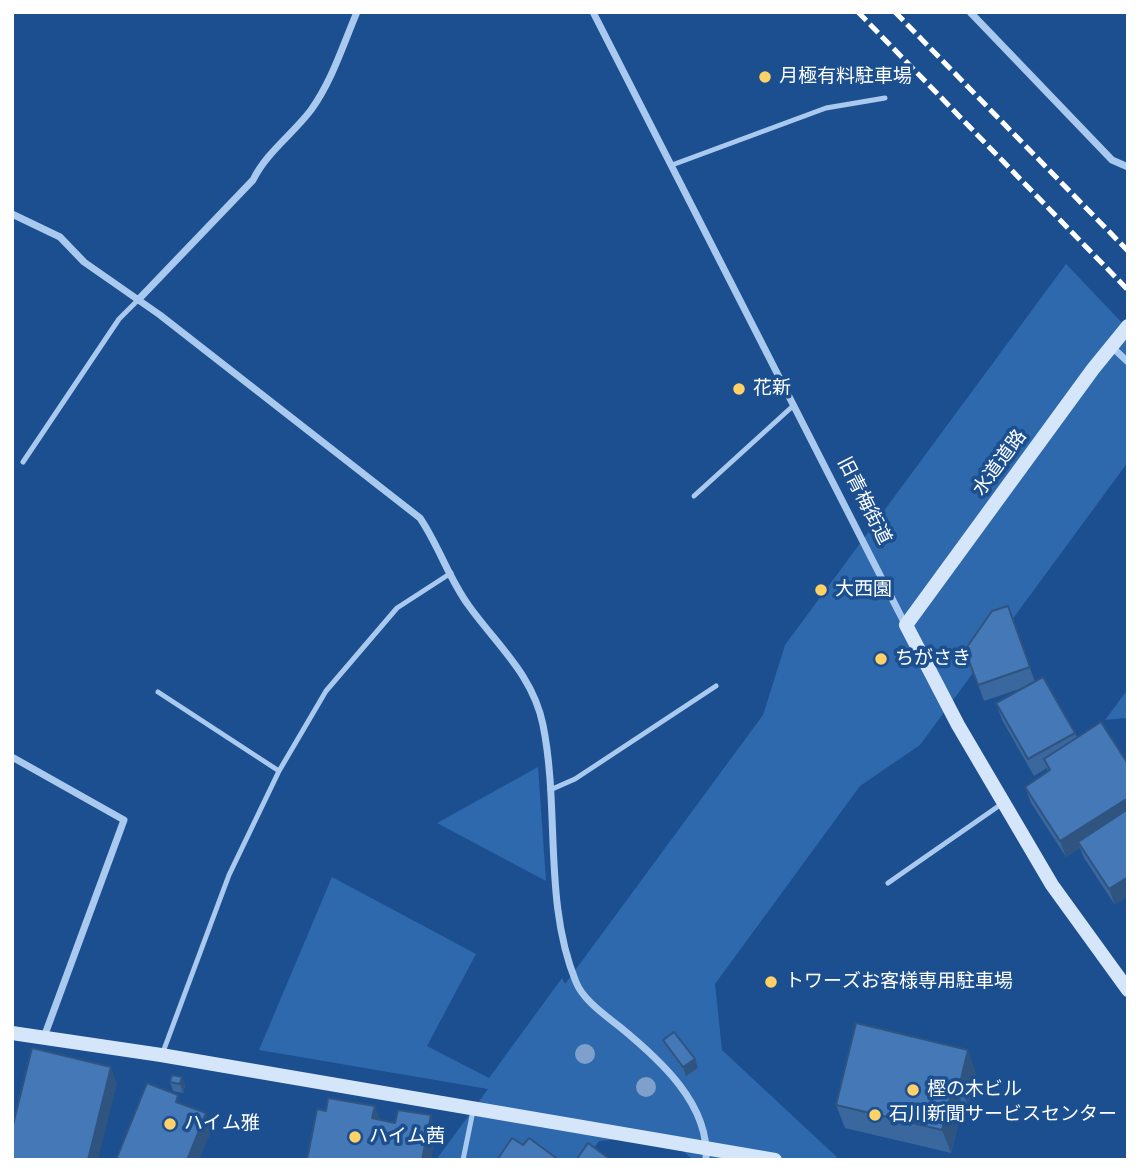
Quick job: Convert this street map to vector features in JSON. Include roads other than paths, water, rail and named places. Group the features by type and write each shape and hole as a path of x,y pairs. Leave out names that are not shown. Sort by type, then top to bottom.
{"street":[{"path":"138,300 253,180 262,162 310,111 324,90 357,12"},
{"name":"旧青梅街道","path":"593,12 905,625 1052,885 1128,990"},
{"path":"970,12 1112,160 1128,167"},
{"path":"12,214 60,237 84,262 138,300 420,518 439,545 467,604 524,675 533,692 543,725 562,929 577,984 602,1012 664,1067 690,1101 706,1153"},
{"name":"水道道路","path":"905,625 1093,369 1128,326"},
{"path":"1112,347 1128,362"},
{"path":"12,757 124,820 44,1037"},
{"path":"12,1033 162,1055 706,1153 775,1160"}],"lane":[{"path":"672,165 826,108 885,98"},
{"path":"23,462 118,319 138,300"},
{"path":"694,496 794,405"},
{"path":"162,1055 229,875 279,771 326,691 376,632 411,597 451,573"},
{"path":"550,790 575,779 716,686"},
{"path":"158,692 279,771"},
{"path":"888,883 1004,803"},
{"path":"463,1160 473,1109"}],"railway":[{"path":"858,12 1128,290"},
{"path":"895,12 1128,251"}],"place":[{"name":"月極有料駐車場","path":"765,77"},
{"name":"花新","path":"739,389"},
{"name":"大西園","path":"821,590"},
{"name":"ちがさき","path":"881,659"},
{"name":"トワーズお客様専用駐車場","path":"771,982"},
{"name":"樫の木ビル","path":"913,1090"},
{"name":"石川新聞サービスセンター","path":"875,1115"},
{"name":"ハイム雅","path":"170,1124"},
{"name":"ハイム茜","path":"355,1137"}]}
